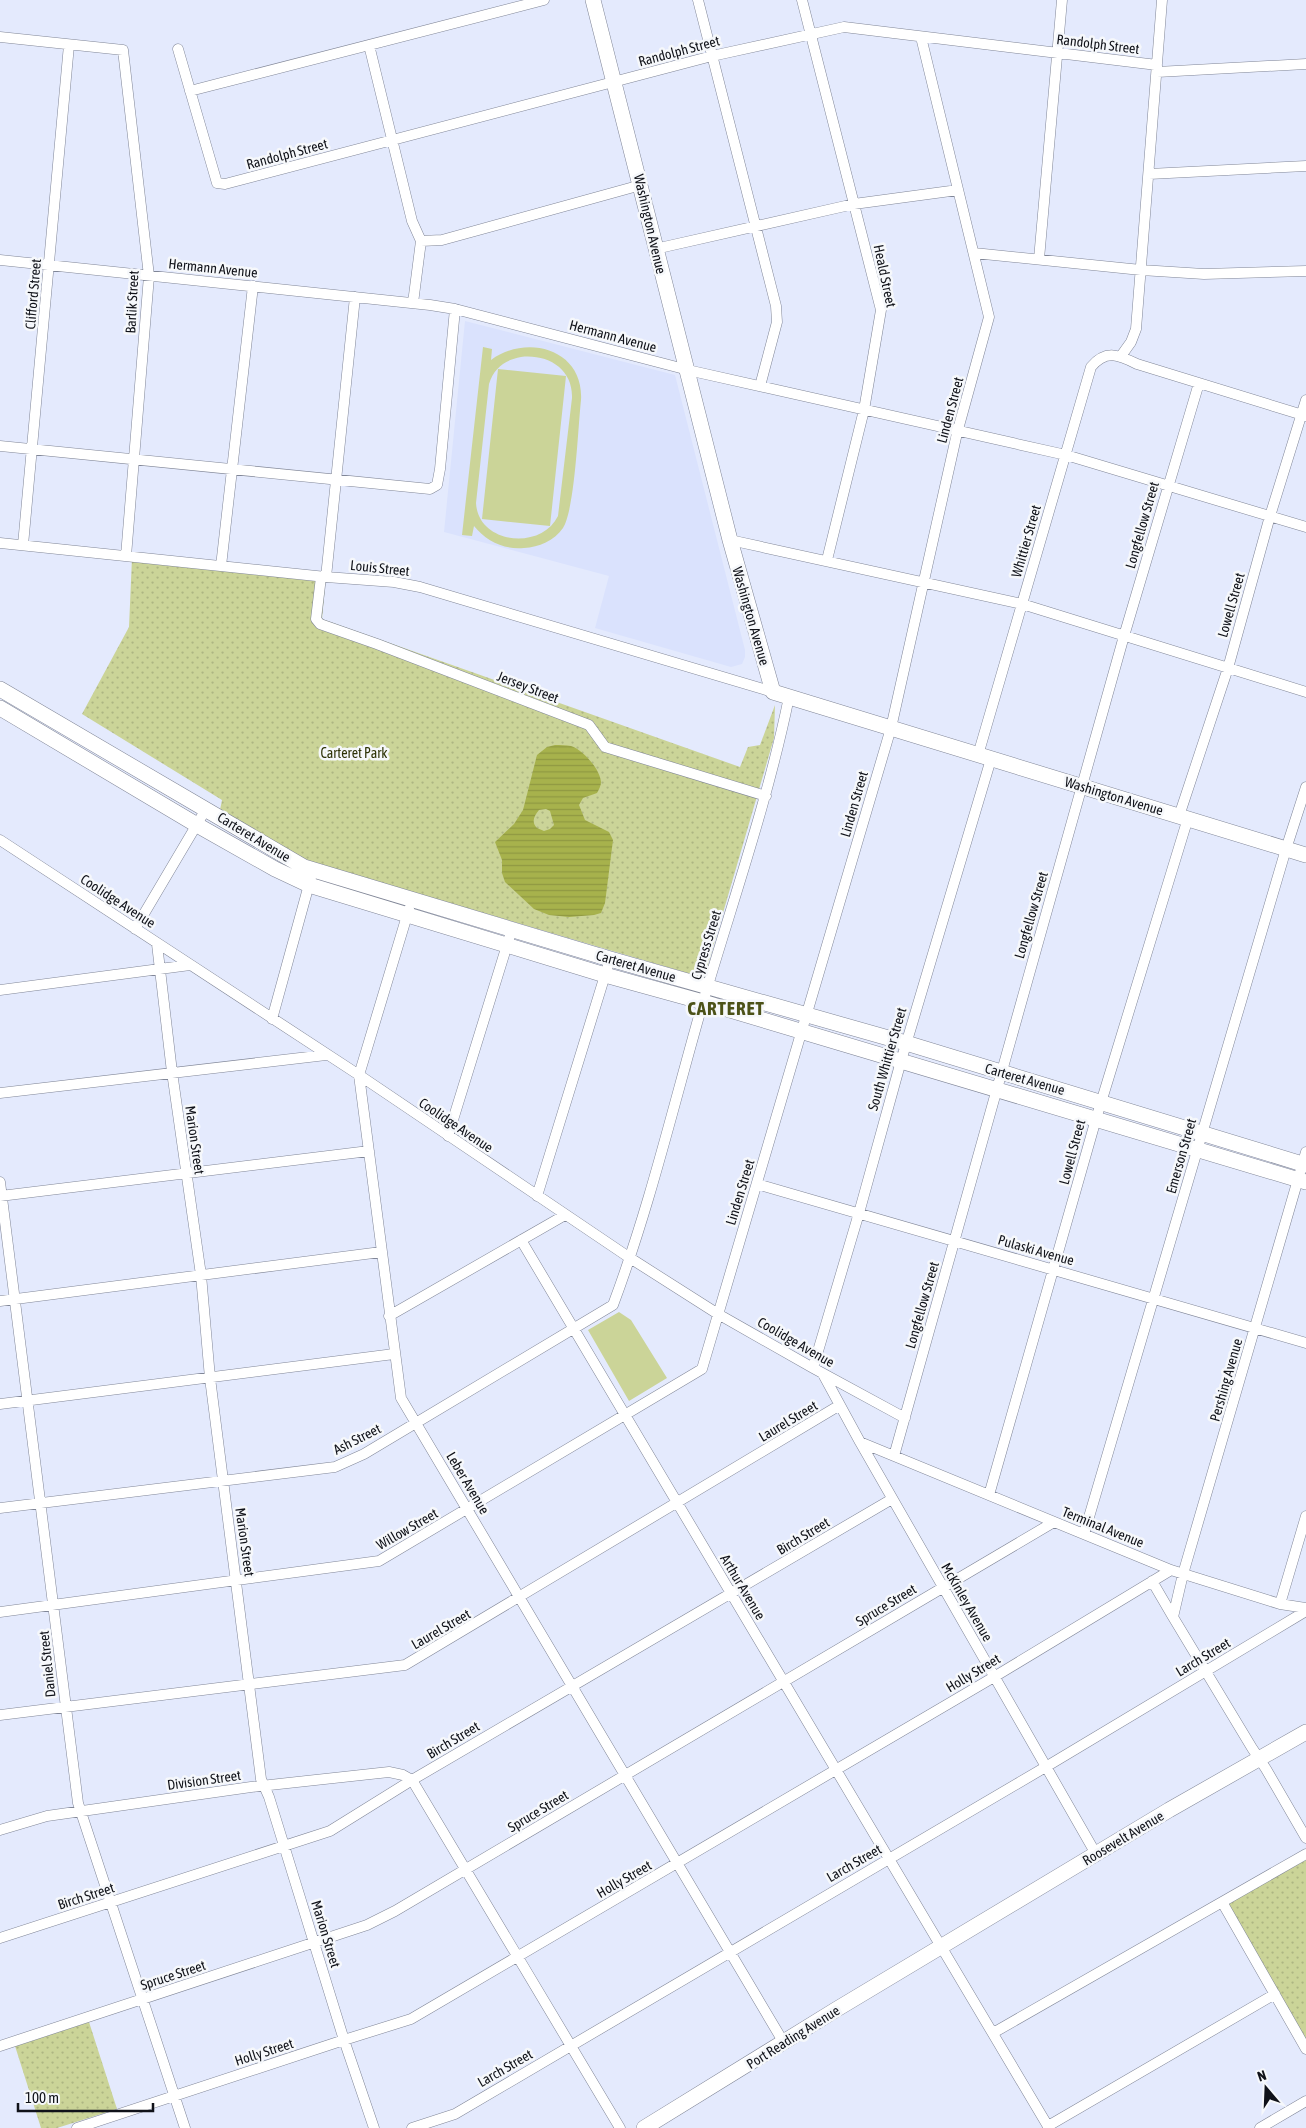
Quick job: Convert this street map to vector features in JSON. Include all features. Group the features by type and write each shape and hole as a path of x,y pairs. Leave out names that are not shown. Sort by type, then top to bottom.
{"street":[{"path":"178,49 190,91 544,0"},
{"name":"Washington Avenue","path":"593,0 730,540 773,692 1306,856"},
{"path":"698,0 776,306 777,322 760,386"},
{"name":"Heald Street","path":"802,0 881,310 864,410 827,560"},
{"path":"1039,258 1062,0"},
{"path":"1162,0 1136,329 1131,342 1121,356 1136,364 1304,415"},
{"name":"Randolph Street","path":"190,91 217,182 226,184 712,56 844,27 1058,53 1157,68 1306,64"},
{"name":"Linden Street","path":"718,1314 891,728 959,431 989,317 921,37"},
{"path":"0,38 69,45"},
{"name":"Barlik Street","path":"69,45 123,50 148,276 126,556"},
{"name":"Clifford Street","path":"23,545 69,45"},
{"path":"369,45 412,221 421,241 413,303"},
{"path":"1149,174 1306,166"},
{"path":"421,241 442,240 641,185"},
{"path":"655,249 756,228 854,204 958,190"},
{"path":"974,253 1039,258 1141,270 1223,274 1306,271"},
{"name":"Hermann Avenue","path":"0,260 413,303 454,309 686,369 1066,455 1168,484 1306,527"},
{"path":"221,566 253,286"},
{"name":"Jersey Street","path":"355,297 336,481 316,619 322,625 378,644 589,725 605,747 766,796"},
{"path":"0,446 430,489 437,485 440,469 454,309"},
{"name":"Whittier Street","path":"984,757 1022,604 1091,367 1104,356 1121,356"},
{"name":"Longfellow Street","path":"894,1456 1124,636 1199,383"},
{"name":"Lowell Street","path":"989,1495 1183,817 1228,668 1270,516 1304,415 1306,400"},
{"path":"730,540 1022,604 1306,692"},
{"name":"Louis Street","path":"0,543 323,577 394,582 420,587 773,692"},
{"name":"Carteret Avenue","path":"0,689 281,854 313,870 610,959 906,1043 1202,1133 1305,1160"},
{"name":"Cypress Street","path":"630,1258 703,1002 766,796 789,697"},
{"name":"Carteret Avenue","path":"0,708 197,825 309,886 506,946 901,1060 1302,1180"},
{"path":"109,773 118,757"},
{"name":"South Whittier Street","path":"813,1368 859,1213 984,757"},
{"name":"Emerson Street","path":"1084,1534 1286,849 1306,787"},
{"path":"135,929 206,809"},
{"name":"Coolidge Avenue","path":"0,840 359,1075 630,1258 718,1314 905,1418"},
{"path":"272,1019 313,870"},
{"path":"359,1075 412,899"},
{"path":"448,1136 512,929"},
{"name":"Marion Street","path":"157,944 172,1072 201,1275 210,1378 261,1779 374,2128"},
{"path":"537,1196 610,959"},
{"path":"0,990 190,965"},
{"path":"0,1093 326,1055"},
{"name":"Leber Avenue","path":"359,1075 401,1398 784,2043"},
{"path":"1,1196 369,1151"},
{"name":"Pershing Avenue","path":"1173,1617 1183,1574 1255,1328 1302,1180 1305,1160"},
{"name":"Daniel Street","path":"0,1182 54,1605 65,1706 80,1811 185,2128"},
{"name":"Pulaski Avenue","path":"757,1184 1306,1343"},
{"path":"389,1316 565,1215"},
{"name":"Arthur Avenue","path":"522,1240 1048,2127"},
{"path":"0,1301 381,1252"},
{"name":"Ash Street","path":"0,1508 335,1466 364,1454 613,1305 630,1258"},
{"name":"Willow Street","path":"0,1612 379,1561 700,1371 718,1314"},
{"path":"0,1404 394,1354"},
{"name":"McKinley Avenue","path":"823,1374 892,1499 1096,1854"},
{"name":"Laurel Street","path":"0,1715 405,1665 840,1405"},
{"path":"860,1442 894,1456"},
{"name":"Terminal Avenue","path":"894,1456 1171,1570 1280,1604 1306,1610"},
{"name":"Birch Street","path":"0,1938 330,1831 571,1686 732,1594 892,1499"},
{"path":"1280,1604 1306,1516"},
{"name":"Spruce Street","path":"0,2046 367,1925 395,1911 1054,1522"},
{"name":"Holly Street","path":"77,2128 344,2040 411,2020 994,1677 1171,1570"},
{"path":"1152,1581 1306,1838"},
{"name":"Larch Street","path":"412,2128 455,2114 1046,1767 1306,1610"},
{"name":"Roosevelt Avenue","path":"943,1947 1169,1810 1306,1732"},
{"name":"Division Street","path":"0,1830 47,1816 265,1787 390,1772 403,1775 412,1780"},
{"path":"412,1780 620,2128"},
{"path":"993,2033 1306,1854"},
{"path":"1222,1902 1306,2049"},
{"name":"Port Reading Avenue","path":"644,2128 837,2009 943,1947"},
{"path":"1048,2127 1275,1994"},
{"path":"1260,2128 1306,2102"}],"shaded area":[{"path":"465,321 675,375 745,650 742,664 731,667 595,628 609,576 444,532"},
{"path":"563,745 576,748 590,761 600,777 601,783 597,793 583,798 579,805 585,820 609,832 613,840 605,903 601,913 569,917 549,915 534,909 505,882 502,873 502,860 495,842 514,824 523,810 537,755 547,747","holes":["546,809 550,811 554,825 544,831 537,828 534,821 537,812"]}],"green space":[{"path":"483,347 492,349 491,360 506,352 521,348 537,348 551,351 564,358 573,369 580,383 581,400 573,486 567,518 563,528 546,543 524,548 509,548 496,543 484,536 474,526 472,536 462,535","holes":["521,357 549,361 563,371 568,379 572,398 558,516 550,527 538,534 525,538 511,538 498,534 487,527 479,517 476,503 489,384 497,369 505,363"]},
{"path":"498,369 566,376 550,526 482,519"},
{"name":"Carteret Park","path":"132,558 326,576 322,619 740,767 748,747 760,745 775,705 774,738 704,978 307,861 220,810 222,800 82,714 129,627"},
{"path":"619,1312 631,1320 667,1378 629,1401 588,1330"},
{"path":"1306,1860 1306,2052 1222,1905"},
{"path":"89,2022 117,2109 57,2128 41,2128 15,2046"}],"district":[{"name":"CARTERET","path":"726,1008"}]}
